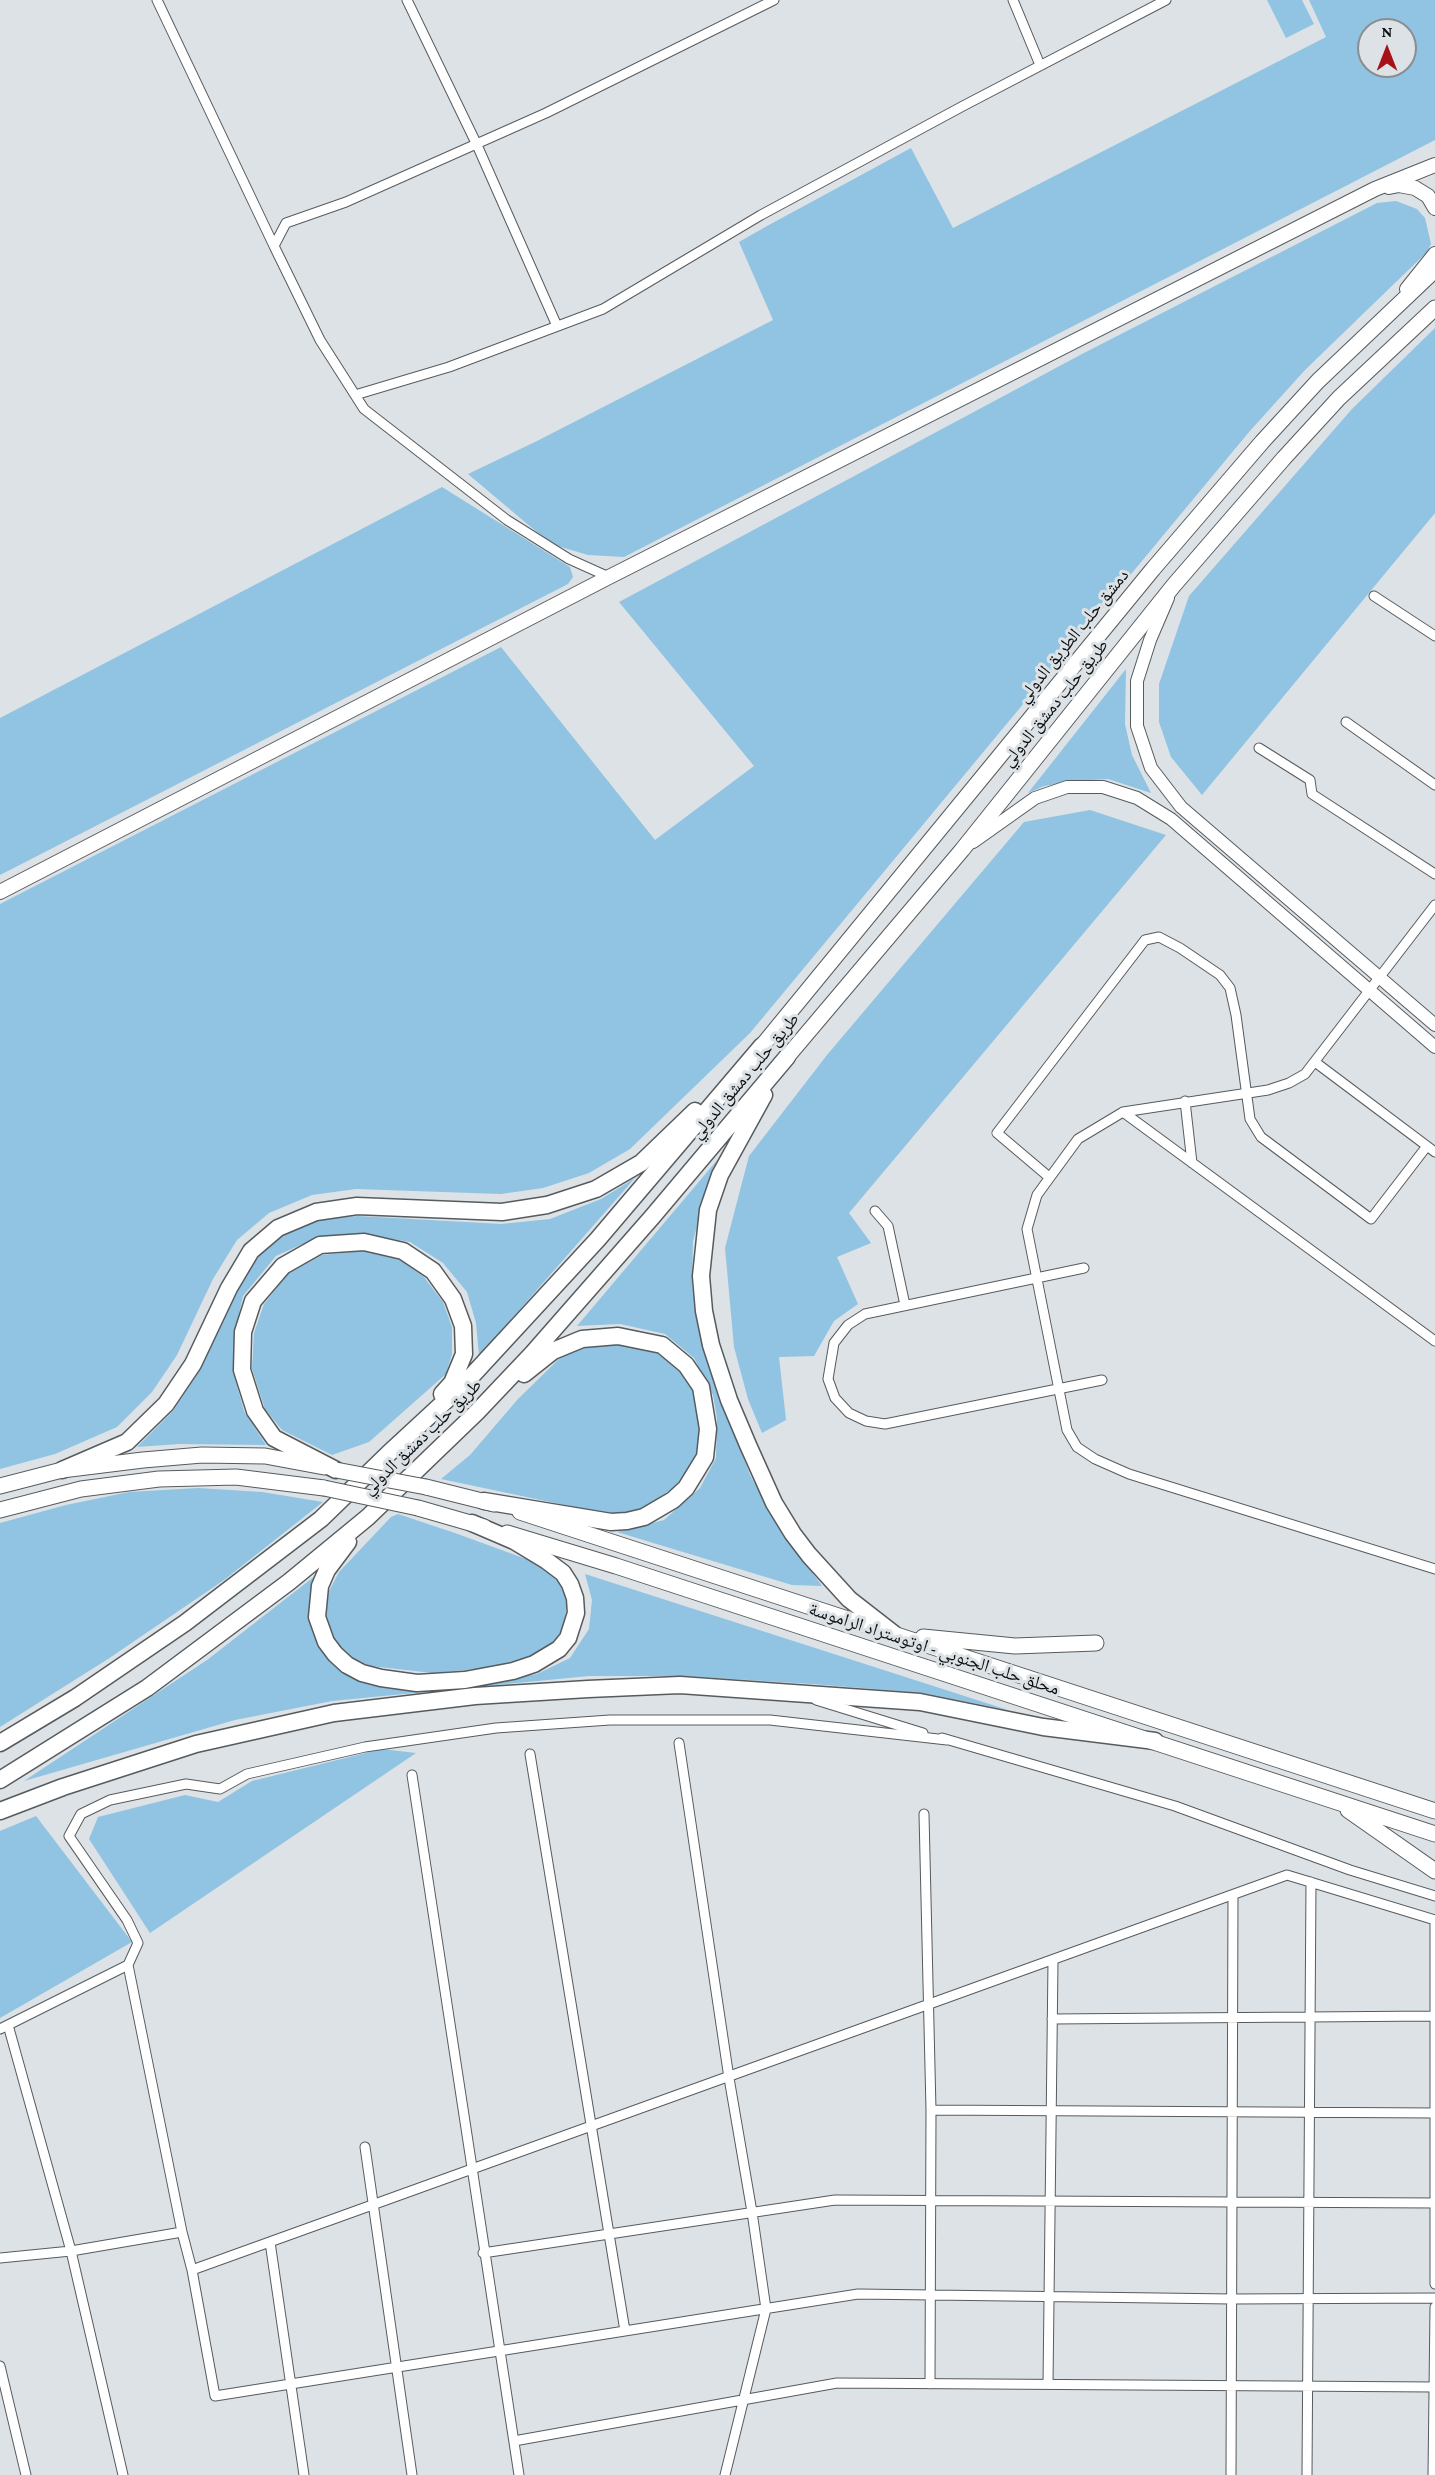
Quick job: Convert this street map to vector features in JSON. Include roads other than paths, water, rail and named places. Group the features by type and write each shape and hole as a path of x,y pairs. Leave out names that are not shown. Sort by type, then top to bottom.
{"highway":[{"name":"دمشق حلب الطريق الدولي","path":"762,1046 1161,560 1310,389 1435,270"},
{"name":"طريق حلب دمشق الدولي","path":"0,1780 147,1688 289,1582 368,1517 477,1412 532,1354 653,1216 962,849 1174,585 1339,398 1435,308"},
{"name":"طريق حلب دمشق الدولي","path":"0,1743 75,1698 185,1623 321,1519 467,1381 598,1239 762,1046"},
{"path":"62,1470 127,1442 166,1404 193,1364 229,1288 251,1251 278,1228 316,1212 357,1206 502,1212 547,1205 596,1189 641,1163 762,1046"},
{"path":"787,1057 720,1175 708,1210 701,1276 704,1311 711,1345 729,1400 774,1503 809,1555 826,1575 849,1599 894,1634 1015,1646 1096,1643"},
{"path":"336,1470 274,1438 255,1411 242,1370 243,1332 254,1301 283,1266 320,1245 364,1242 403,1251 433,1271 453,1299 464,1326 464,1354 452,1383 388,1454"},
{"path":"477,1412 553,1351 582,1339 618,1336 662,1345 686,1365 700,1387 708,1429 705,1457 686,1488 673,1500 644,1517 611,1522 484,1501"},
{"name":"محلق حلب الجنوبي - اوتوستراد الراموسة","path":"0,1486 62,1470 202,1455 265,1456 426,1487 484,1501 1435,1811"},
{"name":"محلق حلب الجنوبي - اوتوستراد الراموسة","path":"0,1510 81,1490 159,1479 236,1477 324,1488 418,1508 628,1569 1435,1834"},
{"path":"368,1517 327,1570 320,1586 317,1617 320,1629 335,1654 347,1665 362,1673 381,1678 417,1683 474,1678 513,1671 534,1664 559,1649 568,1638 572,1627 576,1613 575,1598 563,1573 548,1561 514,1541 472,1523"},
{"path":"0,1811 63,1787 196,1744 334,1713 475,1696 588,1689 680,1685 921,1702 1043,1726 1155,1741"},
{"path":"1336,1802 1435,1871"}],"main road":[{"path":"0,892 609,577 1375,189 1435,165"},
{"path":"1375,189 1399,185 1415,188 1428,196 1435,208"},
{"path":"1381,320 1435,254"}],"street":[{"path":"157,0 320,340 364,409 507,520 569,559 609,577"},
{"path":"407,0 477,145 557,326"},
{"path":"274,246 286,223 346,202 477,145 774,0"},
{"path":"1013,0 1040,65"},
{"path":"355,395 449,366 603,309 761,215 1166,0"},
{"path":"1174,585 1150,640 1137,681 1137,726 1151,768 1181,807 1435,1025"},
{"path":"1374,596 1435,636"},
{"path":"1346,722 1435,784"},
{"path":"1259,748 1310,780 1312,794 1435,874"},
{"path":"962,849 1035,798 1067,787 1103,787 1137,798 1161,812 1435,1047"},
{"path":"1161,812 1174,797"},
{"path":"1435,905 1305,1074 1289,1083 1268,1090 1123,1112 1078,1138 1037,1195 1027,1229 1067,1430 1077,1448 1129,1474 1435,1569"},
{"path":"1049,1177 997,1133 1145,940 1159,937 1220,975 1230,988 1236,1015 1250,1119 1261,1137 1371,1219 1431,1149 1315,1062"},
{"path":"1185,1101 1192,1163"},
{"path":"1123,1112 1435,1341"},
{"path":"875,1210 888,1226 905,1305"},
{"path":"1084,1268 865,1314 848,1325 834,1343 828,1379 836,1398 849,1413 879,1424 895,1424 1102,1380"},
{"path":"785,1691 1175,1806 1350,1870 1435,1896"},
{"path":"947,1740 770,1720 610,1720 496,1728 364,1747 247,1774 220,1789 186,1784 110,1800 81,1814 69,1836 127,1920 138,1943 128,1965 182,2232 192,2270 215,2396 858,2294 1232,2299 1435,2298"},
{"path":"679,1743 766,2309 725,2475"},
{"path":"530,1754 625,2331"},
{"path":"412,1775 519,2475"},
{"path":"924,1814 930,2006 930,2384"},
{"path":"192,2270 930,2006 1287,1875 1435,1920 1435,2284"},
{"path":"1307,2475 1311,1882"},
{"path":"1231,2475 1233,1895"},
{"path":"1048,2384 1053,1961"},
{"path":"123,2475 71,2251 4,2027 128,1965"},
{"path":"1052,2019 1434,2016"},
{"path":"931,2110 1435,2113"},
{"path":"365,2147 412,2475"},
{"path":"484,2253 835,2200 1435,2204"},
{"path":"0,2258 71,2251 182,2232"},
{"path":"270,2242 304,2475"},
{"path":"1433,2475 1435,2307"},
{"path":"0,2366 26,2475"},
{"path":"514,2441 837,2383 1434,2387"}]}
